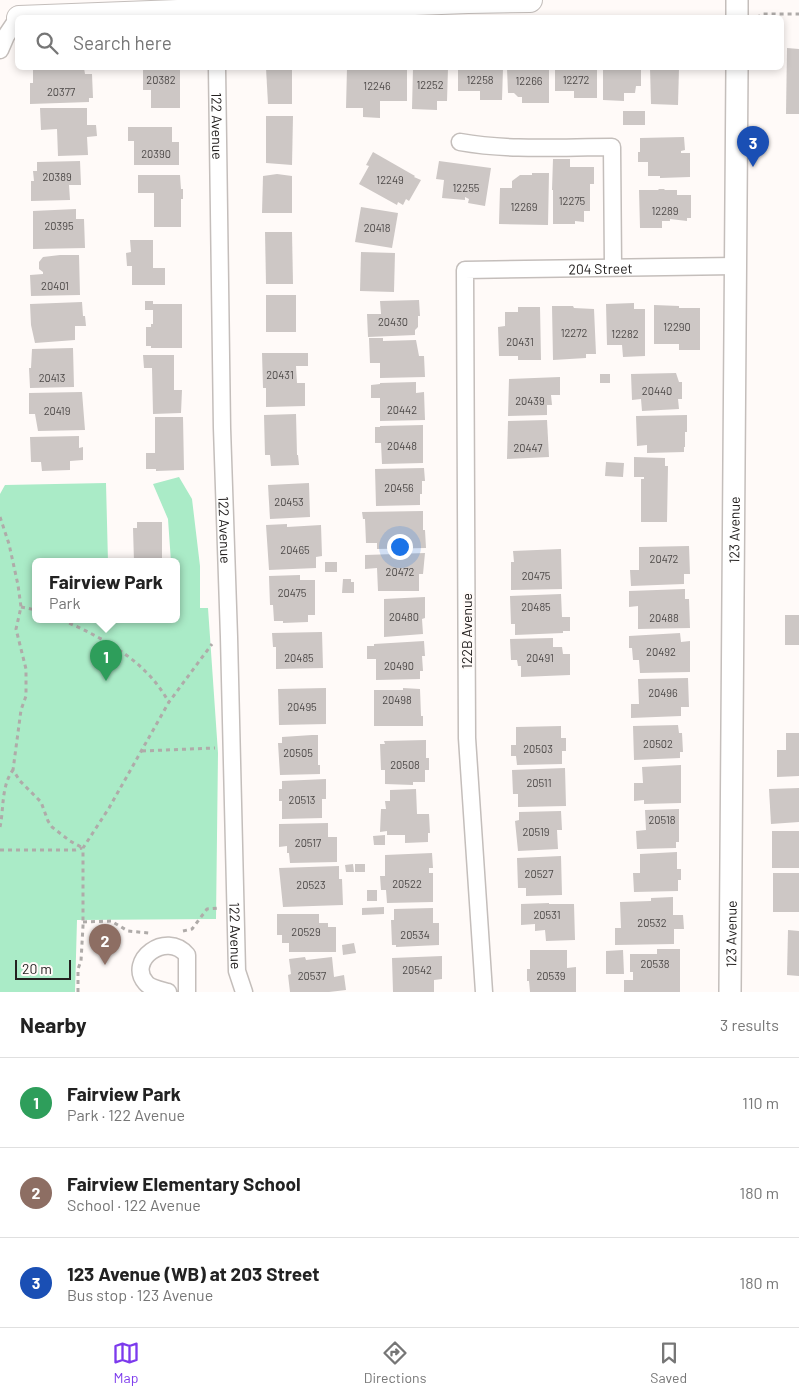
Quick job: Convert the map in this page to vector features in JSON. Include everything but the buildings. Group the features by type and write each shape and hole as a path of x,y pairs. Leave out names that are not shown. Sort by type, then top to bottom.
{"main road":[{"path":"167,15 468,0 530,0"},
{"path":"0,18 15,18"}],"street":[{"path":"737,0 737,15"},
{"path":"0,50 15,22"},
{"name":"122 Avenue","path":"217,70 222,428 237,971 244,992"},
{"name":"123 Avenue","path":"730,992 737,70"},
{"path":"460,142 488,147 513,148 612,147 613,267"},
{"name":"204 Street","path":"465,270 735,266"},
{"name":"122B Avenue","path":"465,270 467,738 484,992"},
{"path":"168,992 146,984 142,976 141,966 144,958 158,947 172,946 182,948 187,955 187,992"}],"path":[{"path":"761,15 799,14"},
{"path":"0,517 9,544 18,585 21,607 16,629 26,669 27,683 26,696 21,710 13,770 3,800 3,816 0,827"},
{"path":"21,607 32,609"},
{"path":"68,623 115,648 132,660 146,671 169,702"},
{"path":"78,992 78,969 82,961 83,848 109,808 169,702 214,642"},
{"path":"141,751 220,747"},
{"path":"13,770 20,781 41,802 52,827 83,848"},
{"path":"0,850 75,850 83,848"},
{"path":"179,932 192,929 207,909 219,908"},
{"path":"83,922 112,921 128,931 152,933"}],"green space":[{"path":"179,477 192,499 200,566 200,608 208,608 218,753 216,919 77,920 75,992 0,992 0,494 5,485 106,483 108,558 32,558 32,623 180,623 180,558 171,558 168,519 153,484"}],"place":[{"name":"123 Avenue (WB) at 203 Street","path":"753,167"},
{"name":"Fairview Park","path":"106,681"},
{"name":"Fairview Elementary School","path":"105,965"}]}
